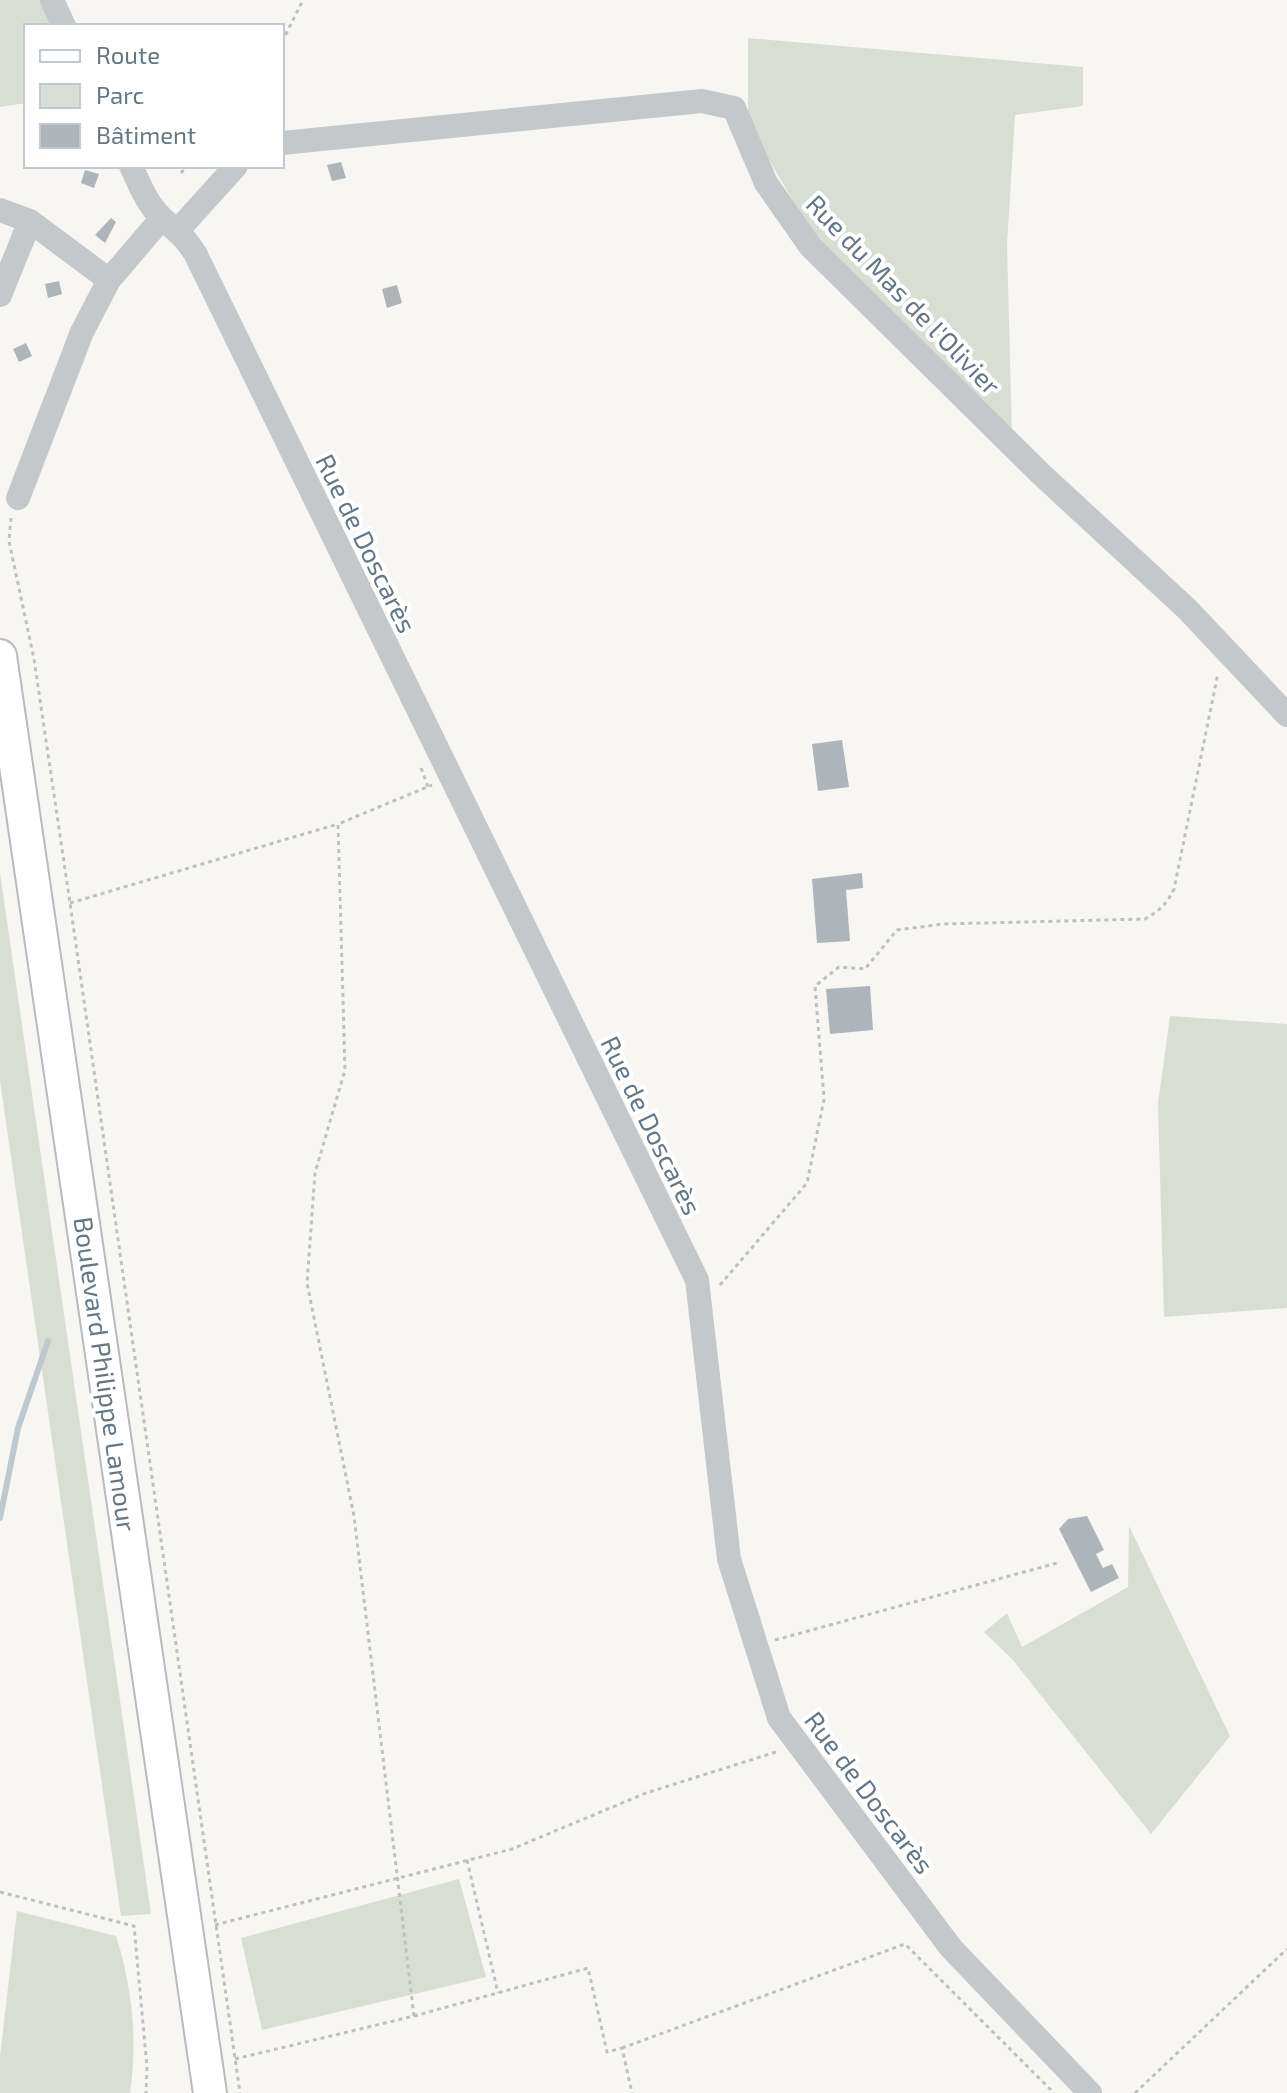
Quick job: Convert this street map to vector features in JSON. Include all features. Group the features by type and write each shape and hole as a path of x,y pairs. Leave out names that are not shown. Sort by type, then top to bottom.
{"main road":[{"name":"Boulevard Philippe Lamour","path":"0,656 210,2093"},
{"name":"Boulevard Philippe Lamour","path":"0,782 188,2093"}],"street":[{"path":"52,0 63,24"},
{"name":"Rue du Mas de l'Olivier","path":"284,143 702,101 734,108 766,183 810,246 1042,475 1187,609 1287,715"},
{"name":"Rue de Doscarès","path":"132,168 149,202 171,224 202,267 697,1280 729,1559 779,1718 951,1948 1090,2093"},
{"path":"18,498 82,332 109,280 234,168"},
{"path":"0,210 30,221 109,280"},
{"path":"0,295 30,221"}],"path":[{"path":"284,38 303,0"},
{"path":"181,173 185,168"},
{"path":"18,498 9,525 9,541 34,659 240,2093"},
{"path":"700,1310 807,1183 824,1099 815,986 839,967 865,969 897,930 943,924 1145,919 1167,903 1174,889 1222,648"},
{"path":"70,903 338,824 437,783"},
{"path":"338,824 345,1070 315,1173 307,1283 354,1516 395,1878 414,2016"},
{"path":"766,1642 1057,1563"},
{"path":"215,1925 512,1849 646,1793 772,1755 795,1740"},
{"path":"467,1860 498,1993"},
{"path":"0,1892 134,1926 147,2067 146,2093"},
{"path":"235,2059 414,2016 588,1968 607,2052 905,1944 1054,2093"},
{"path":"1135,2093 1186,2048 1287,1949"},
{"path":"622,2048 632,2093"}],"green space":[{"path":"0,0 44,0 54,24 24,24 24,103 0,107"},
{"path":"748,38 1083,67 1083,106 1015,115 1007,245 1012,436 812,234 748,123"},
{"path":"0,873 151,1914 121,1916 0,1081"},
{"path":"1170,1016 1287,1024 1287,1308 1164,1317 1158,1104"},
{"path":"1129,1526 1230,1736 1151,1834 1012,1659 984,1632 1007,1613 1022,1647 1128,1587"},
{"path":"459,1879 486,1977 262,2030 241,1938"},
{"path":"17,1911 116,1936 132,2014 130,2093 0,2093 0,2056"}],"building":[{"path":"341,162 346,178 332,181 327,165"},
{"path":"85,170 99,174 94,188 81,183"},
{"path":"111,218 116,222 105,243 95,235"},
{"path":"59,281 62,294 48,298 45,284"},
{"path":"397,285 402,303 387,308 382,289"},
{"path":"26,343 32,356 19,362 13,349"},
{"path":"842,740 849,787 818,791 812,744"},
{"path":"862,873 863,888 846,890 850,941 817,943 812,879"},
{"path":"870,986 873,1030 830,1034 826,989"},
{"path":"1087,1516 1104,1550 1096,1554 1103,1568 1112,1564 1119,1578 1091,1592 1059,1529 1068,1519"}],"waterway":[{"path":"0,1518 18,1428 48,1341"}]}
